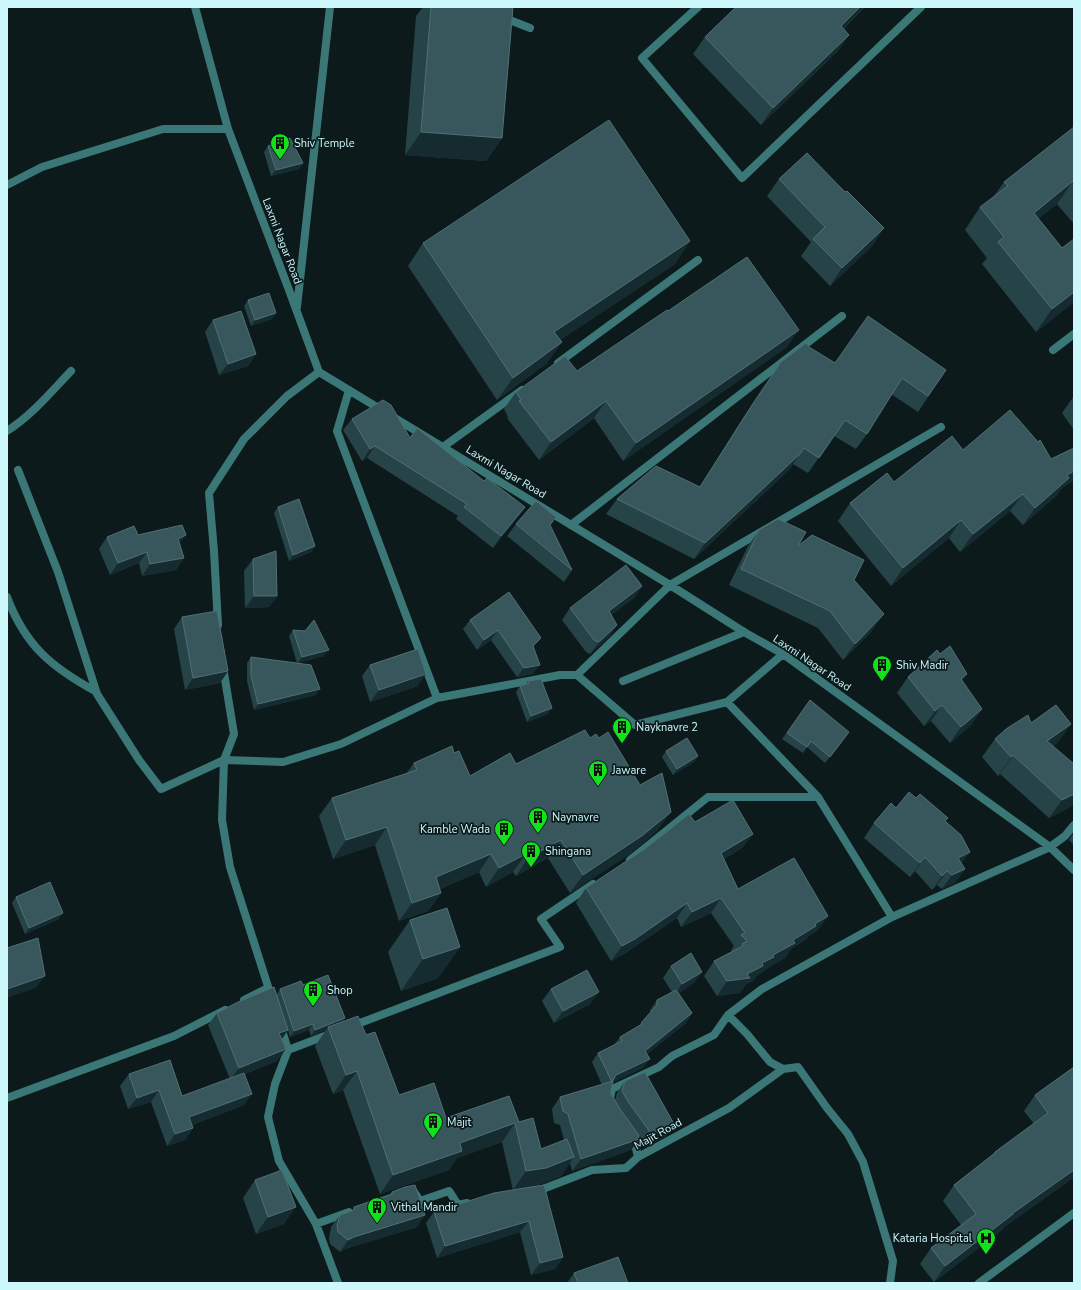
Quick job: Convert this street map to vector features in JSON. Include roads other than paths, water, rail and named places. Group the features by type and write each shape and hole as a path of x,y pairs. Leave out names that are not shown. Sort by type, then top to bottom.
{"street":[{"name":"Laxmi Nagar Road","path":"195,7 228,129 297,310 318,372 670,585 744,632 783,654 1050,847 1074,870"},
{"path":"297,310 330,7"},
{"path":"698,7 642,58 742,178 921,7"},
{"path":"495,15 530,28"},
{"path":"7,185 42,167 164,129 228,129"},
{"path":"552,368 698,260"},
{"path":"571,525 842,316"},
{"path":"1053,350 1074,334"},
{"path":"7,431 19,423 41,403 71,370"},
{"path":"218,630 210,493 244,439 287,396 318,372"},
{"path":"443,447 526,386"},
{"path":"349,390 336,431 437,698"},
{"path":"577,675 670,585 941,427"},
{"path":"18,470 58,572 95,691 139,760 161,789 224,760 283,762 341,744 437,698 560,675 577,675 635,725 727,702 783,654"},
{"path":"7,597 28,638 50,662 70,677 95,691"},
{"path":"623,681 744,632"},
{"path":"222,660 234,734 224,760 222,820 230,867 288,1050 275,1084 268,1117 279,1161 316,1224 338,1283"},
{"path":"727,702 818,797 892,918"},
{"path":"620,866 633,858 708,797 818,797"},
{"path":"614,1113 608,1103 612,1089 659,1067 672,1056 714,1035 728,1015 762,989 892,918 1050,847 1065,836 1074,826"},
{"path":"288,1050 560,947 541,919 600,880"},
{"path":"7,1098 174,1036 268,988"},
{"path":"728,1015 747,1034 770,1062 783,1069 798,1067 827,1108 848,1134 864,1162 893,1261 890,1283"},
{"name":"Majit Road","path":"526,1193 534,1192 592,1170 626,1168 638,1157 729,1108 783,1069"},
{"path":"626,1131 636,1144 638,1157"},
{"path":"407,1191 414,1190 420,1201 449,1191 458,1205 472,1202"},
{"path":"316,1224 360,1208"},
{"path":"979,1283 1074,1213"}],"place":[{"name":"Shiv Temple","path":"280,160"},
{"name":"Shiv Madir","path":"882,682"},
{"name":"Nayknavre 2","path":"622,744"},
{"name":"Jaware","path":"598,787"},
{"name":"Naynavre","path":"538,834"},
{"name":"Kamble Wada","path":"504,846"},
{"name":"Shingana","path":"531,868"},
{"name":"Shop","path":"313,1007"},
{"name":"Majit","path":"433,1139"},
{"name":"Vithal Mandir","path":"377,1224"},
{"name":"Kataria Hospital","path":"986,1255"}]}
